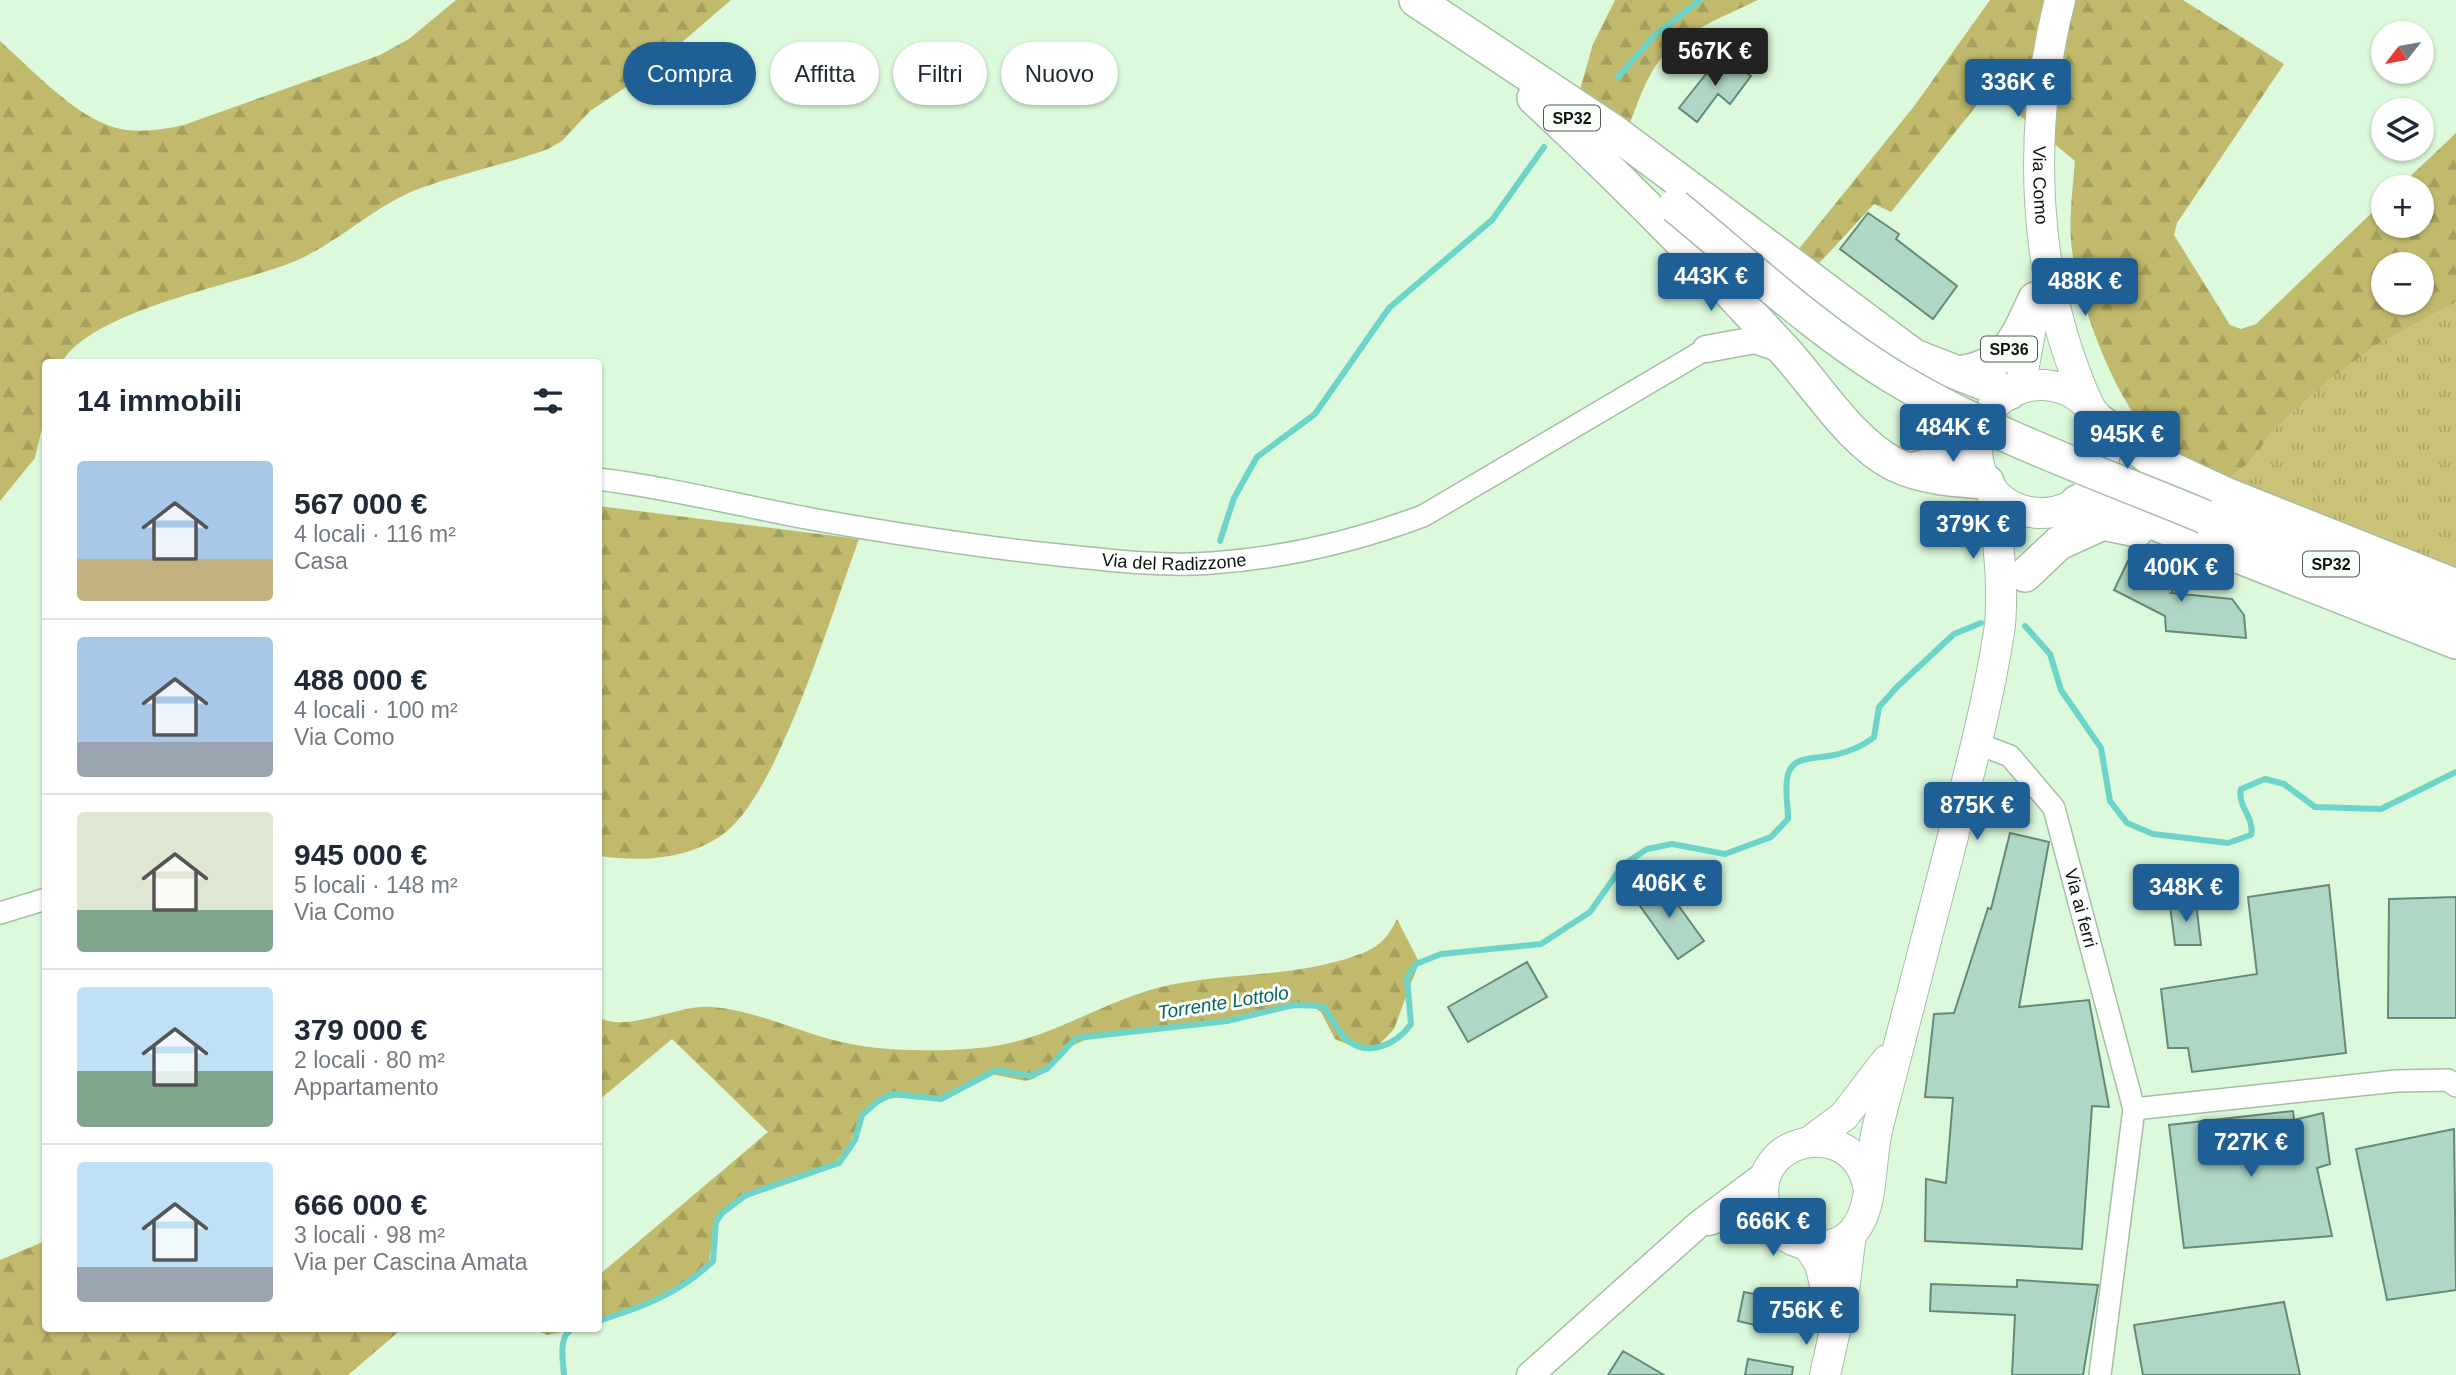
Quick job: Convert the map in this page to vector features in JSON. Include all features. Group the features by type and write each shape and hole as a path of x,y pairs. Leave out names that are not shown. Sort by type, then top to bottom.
{"main road":[{"name":"SP32","path":"1416,0 1566,113 1820,324 1899,381 2205,530 2456,611"},
{"name":"Via Como","path":"2060,0 2044,104 2039,175 2043,243 2062,336 2072,369 2094,413"},
{"path":"1465,35 1619,177 1784,350 1870,449 1911,470 1989,486 2021,510 2047,513 2073,504 2116,508 2205,530 2456,642"},
{"path":"1465,35 1613,131 1914,356 2014,391"},
{"name":"SP36","path":"2014,391 2035,299 2043,243"},
{"name":"SP36","path":"1959,373 1979,371 2001,357 2017,338 2035,299"},
{"path":"2000,629 1997,533 1989,486 1978,457 1979,436 1989,411 2014,391 2036,385 2062,388 2154,461 2223,493 2456,586"},
{"path":"1825,1375 1836,1331 1851,1234 1865,1212 1870,1158 1976,743 2000,629 2025,575 2073,504 2093,488 2102,469 2104,444 2094,413"},
{"path":"1911,470 1935,464 1979,436"},
{"path":"2025,575 2059,544 2103,523 2205,530"},
{"path":"1851,1234 1823,1247 1808,1245 1782,1234 1771,1222 1765,1204 1768,1173 1785,1151 1827,1132 1860,1098 1899,1042"},
{"path":"1812,1140 1831,1142 1851,1152 1865,1171 1868,1185"},
{"path":"1808,1245 1824,1277 1836,1331"}],"street":[{"path":"1706,349 1747,312"},
{"path":"1706,349 1755,340 1784,350"},
{"name":"Via del Radizzone","path":"602,480 670,488 816,520 1021,551 1141,564 1211,563 1284,554 1378,533 1423,516 1706,349"},
{"name":"Via ai ferri","path":"1976,743 2010,756 2054,808 2134,1109 2100,1375"},
{"path":"0,913 42,900"},
{"path":"2134,1109 2396,1081 2448,1080 2456,1086"},
{"path":"1530,1375 1699,1224 1768,1173"},
{"path":"1699,1224 1735,1214 1771,1222"}],"green space":[{"path":"456,0 731,0 682,42 623,42 623,89 590,111 562,141 548,149 404,195 326,245 293,262 134,313 79,343 65,359 42,359 42,428 35,458 0,501 0,41 68,102 98,121 131,130 184,125 380,55 409,39"},
{"path":"1615,0 1758,0 1695,31 1663,56 1646,82 1627,131 1579,93 1593,44"},
{"path":"1990,0 2183,0 2284,64 2177,223 2174,235 2230,325 2241,329 2256,324 2371,214 2371,238 2434,238 2434,175 2412,175 2426,161 2434,161 2434,154 2456,133 2456,302 2434,314 2434,252 2371,252 2371,315 2432,315 2375,346 2328,381 2276,427 2249,463 2226,480 2164,447 2147,432 2131,410 2102,353 2090,322 2074,264 2070,221 2075,161 1989,90 1891,212 1874,204 1812,271 1794,255 1915,105"},
{"path":"2456,302 2456,578 2226,480 2249,463 2276,427 2328,381 2375,346"},
{"path":"602,506 859,539 803,695 766,777 747,809 727,831 698,848 666,857 632,859 602,856"},
{"path":"1397,919 1419,962 1394,1029 1380,1044 1359,1049 1335,1039 1321,1012 1310,1005 1301,1005 1263,1015 1090,1038 1062,1050 1035,1078 1026,1081 991,1074 944,1098 933,1100 904,1096 878,1101 859,1122 849,1145 834,1164 747,1198 722,1212 715,1226 709,1261 684,1284 655,1302 602,1323 602,1272 768,1132 672,1039 602,1097 602,1018 610,1021 637,1021 698,1007 712,1007 753,1015 830,1039 865,1046 926,1050 979,1048 1036,1036 1157,988 1335,962 1367,951 1387,936"},
{"path":"42,1242 42,1332 398,1332 348,1375 0,1375 0,1260"},
{"path":"540,1332 562,1332 547,1335"}],"building":[{"path":"1721,55 1751,76 1730,104 1718,94 1697,122 1679,108"},
{"path":"1868,213 1899,234 1896,239 1957,286 1933,319 1840,249"},
{"path":"2130,557 2178,583 2171,593 2232,599 2244,615 2246,638 2166,631 2165,616 2114,590"},
{"path":"2010,833 2049,842 2019,1007 2089,1000 2109,1107 2092,1106 2082,1249 1925,1241 1926,1179 1946,1183 1953,1098 1925,1097 1934,1014 1954,1013 1988,908 1991,909"},
{"path":"1660,880 1704,941 1678,959 1635,899"},
{"path":"2329,885 2346,1053 2192,1072 2188,1048 2168,1048 2161,989 2257,974 2248,897"},
{"path":"2456,897 2456,1018 2388,1018 2389,899"},
{"path":"2196,903 2201,945 2175,945 2170,905"},
{"path":"1527,962 1547,997 1468,1042 1448,1007"},
{"path":"2293,1111 2294,1120 2323,1113 2330,1164 2317,1168 2332,1236 2184,1248 2169,1125"},
{"path":"2454,1129 2456,1290 2387,1300 2356,1149"},
{"path":"2017,1280 2098,1285 2083,1375 2012,1375 2015,1315 1930,1311 1931,1284 2017,1287"},
{"path":"1744,1292 1770,1297 1763,1327 1738,1321"},
{"path":"2284,1302 2300,1375 2143,1375 2134,1325"},
{"path":"1623,1351 1664,1375 1608,1375"},
{"path":"1748,1359 1793,1367 1792,1375 1745,1375"}],"waterway":[{"path":"1618,77 1654,36 1700,0"},
{"path":"1220,541 1234,498 1257,457 1315,414 1389,308 1492,220 1544,147"},
{"name":"Torrente Lottolo","path":"602,1320 659,1298 700,1272 713,1261 716,1222 722,1213 746,1195 839,1163 855,1140 862,1115 878,1101 892,1094 941,1099 996,1070 1030,1076 1047,1069 1076,1038 1227,1021 1294,1005 1323,1006 1345,1038 1354,1044 1372,1048 1390,1043 1411,1024 1407,978 1416,964 1441,954 1541,944 1590,912 1623,865 1647,849 1672,844 1725,854 1771,837 1788,819 1786,785 1792,767 1802,760 1847,751 1874,737 1879,707 1897,687 1954,634 1981,623"},
{"name":"Torrente Lottolo","path":"2025,626 2050,654 2061,690 2101,748 2110,801 2127,823 2153,834 2228,843 2251,835 2251,823 2241,801 2241,789 2265,779 2284,784 2315,807 2381,809 2456,772"},
{"name":"Torrente Lottolo","path":"564,1375 563,1342 568,1332"}]}
